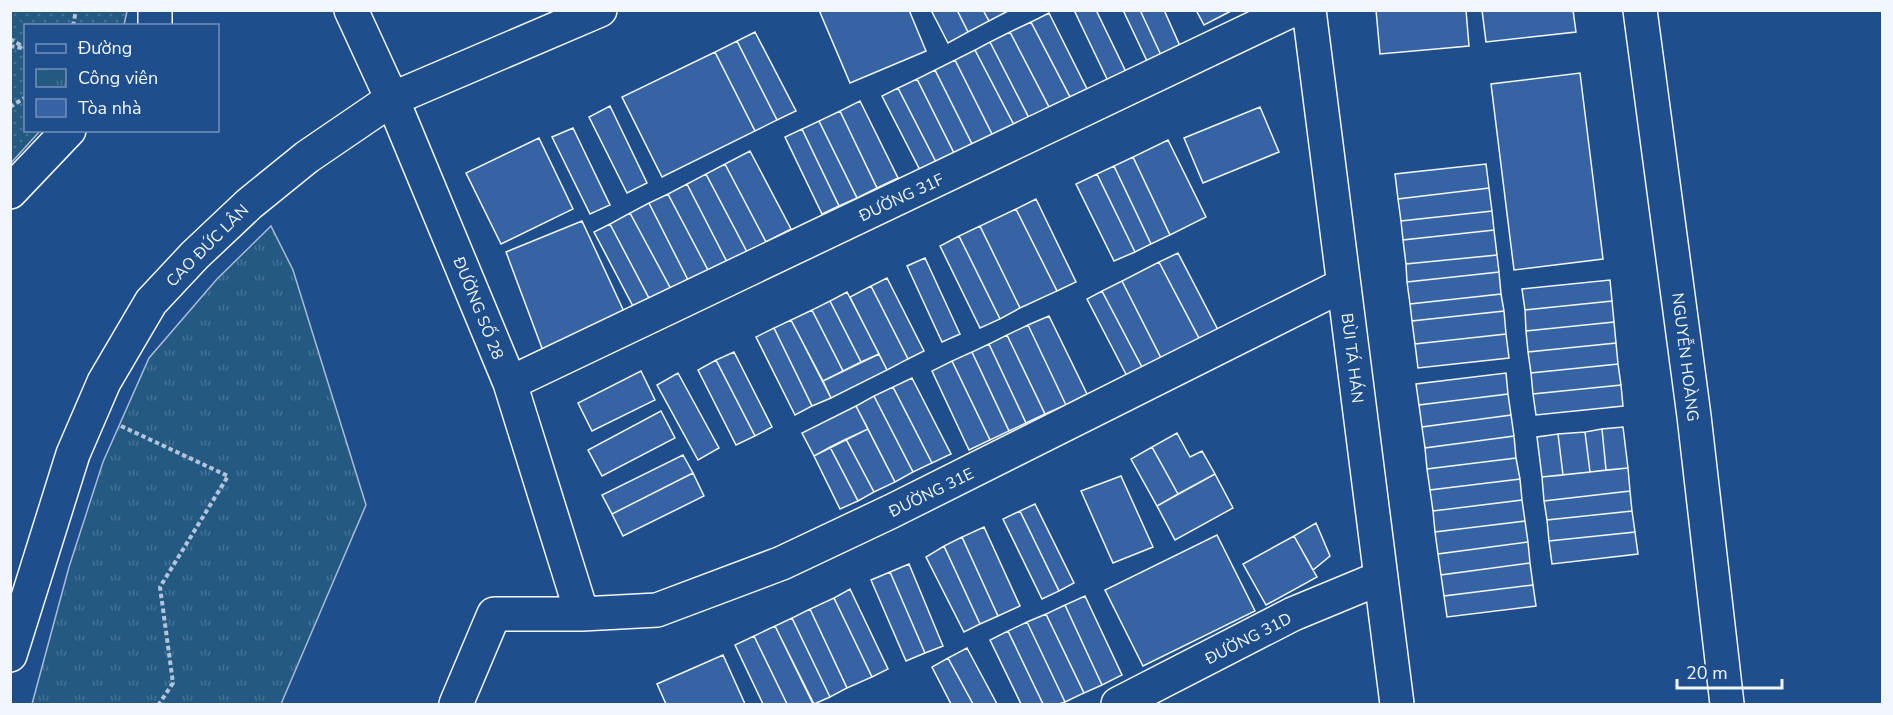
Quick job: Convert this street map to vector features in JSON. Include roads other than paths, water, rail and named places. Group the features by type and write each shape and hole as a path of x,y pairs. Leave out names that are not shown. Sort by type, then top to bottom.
{"street":[{"name":"ĐƯỜNG SỐ 28","path":"351,10 392,99 510,383 582,614"},
{"name":"CAO ĐỨC LÂN","path":"10,655 73,454 104,382 150,302 249,204 307,157 392,99 600,10"},
{"name":"ĐƯỜNG 31F","path":"510,383 1292,10"},
{"name":"BÙI TÁ HÁN","path":"1309,10 1396,705"},
{"name":"NGUYỄN HOÀNG","path":"1640,10 1694,416 1727,705"},
{"path":"10,192 67,132"},
{"name":"ĐƯỜNG 31E","path":"456,705 494,614 582,614 657,610 782,563 892,511 1343,285"},
{"name":"ĐƯỜNG 31D","path":"1118,705 1293,614 1380,578"}]}
